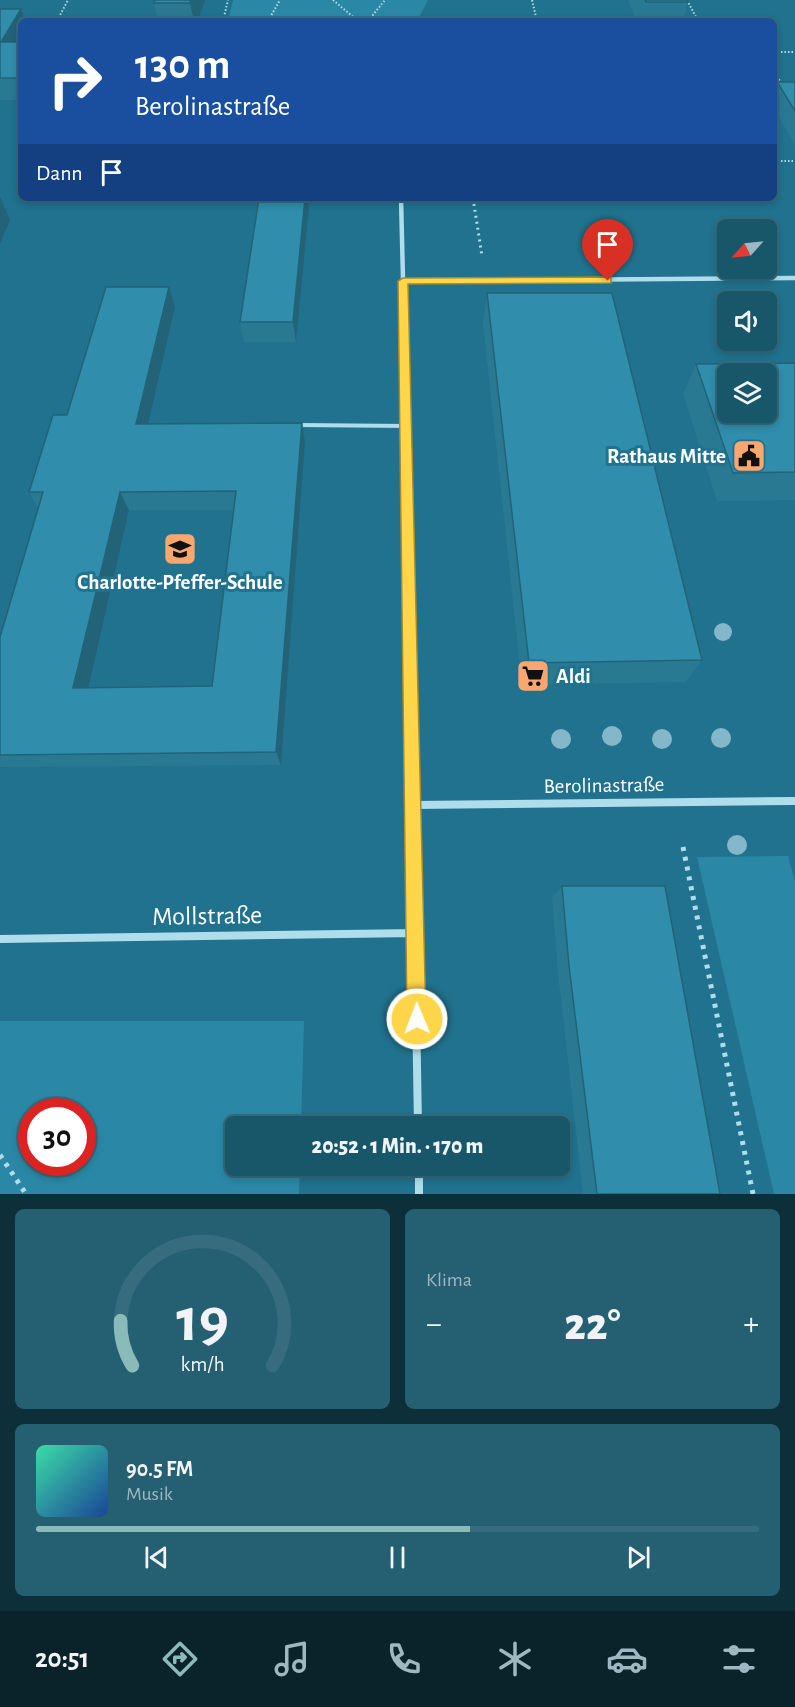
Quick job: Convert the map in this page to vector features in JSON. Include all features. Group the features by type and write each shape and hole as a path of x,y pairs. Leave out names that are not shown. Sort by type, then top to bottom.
{"street":[{"path":"401,201 407,426 418,1116"},
{"path":"403,281 795,278"},
{"name":"Berolinastraße","path":"413,805 795,801"},
{"name":"Mollstraße","path":"0,939 415,933"},
{"path":"419,1176 419,1194"}],"lane":[{"path":"296,425 407,426"}],"path":[{"path":"59,18 68,0"},
{"path":"224,18 228,0"},
{"path":"270,18 280,0"},
{"path":"333,0 354,18"},
{"path":"370,18 385,0"},
{"path":"532,0 536,18"},
{"path":"687,0 696,18"},
{"path":"777,52 795,52"},
{"path":"777,75 785,90"},
{"path":"777,161 795,161"},
{"path":"473,201 482,260"},
{"path":"683,847 753,1194"},
{"path":"0,1155 26,1194"}],"shaded area":[{"path":"233,0 428,0 419,18 229,18"},
{"path":"788,856 795,882 795,1194 774,1194 697,857"},
{"path":"0,1021 304,1021 301,1116 225,1116 225,1176 300,1176 299,1194 0,1194"}],"building":[{"path":"155,0 191,0 190,3 154,3"},
{"path":"645,0 688,0 688,2 646,2"},
{"path":"0,9 21,9 1,42 18,42 18,78 0,78"},
{"path":"777,82 795,82 795,111"},
{"path":"259,201 305,201 293,322 240,322"},
{"path":"106,287 169,287 136,424 302,423 276,752 0,755 0,637 43,492 29,492 53,415 67,415","holes":["236,491 212,686 73,688 120,492"]},
{"path":"487,293 612,293 702,660 529,663"},
{"path":"777,363 795,363 795,472 733,473 696,364 717,364 717,423 777,423"},
{"path":"562,886 665,886 720,1194 597,1194 569,966"}],"place":[{"name":"Rathaus Mitte","path":"749,456"},
{"name":"Charlotte-Pfeffer-Schule","path":"180,549"},
{"name":"Aldi","path":"533,676"}],"route":[{"path":"417,1019 403,281 608,281"}]}
